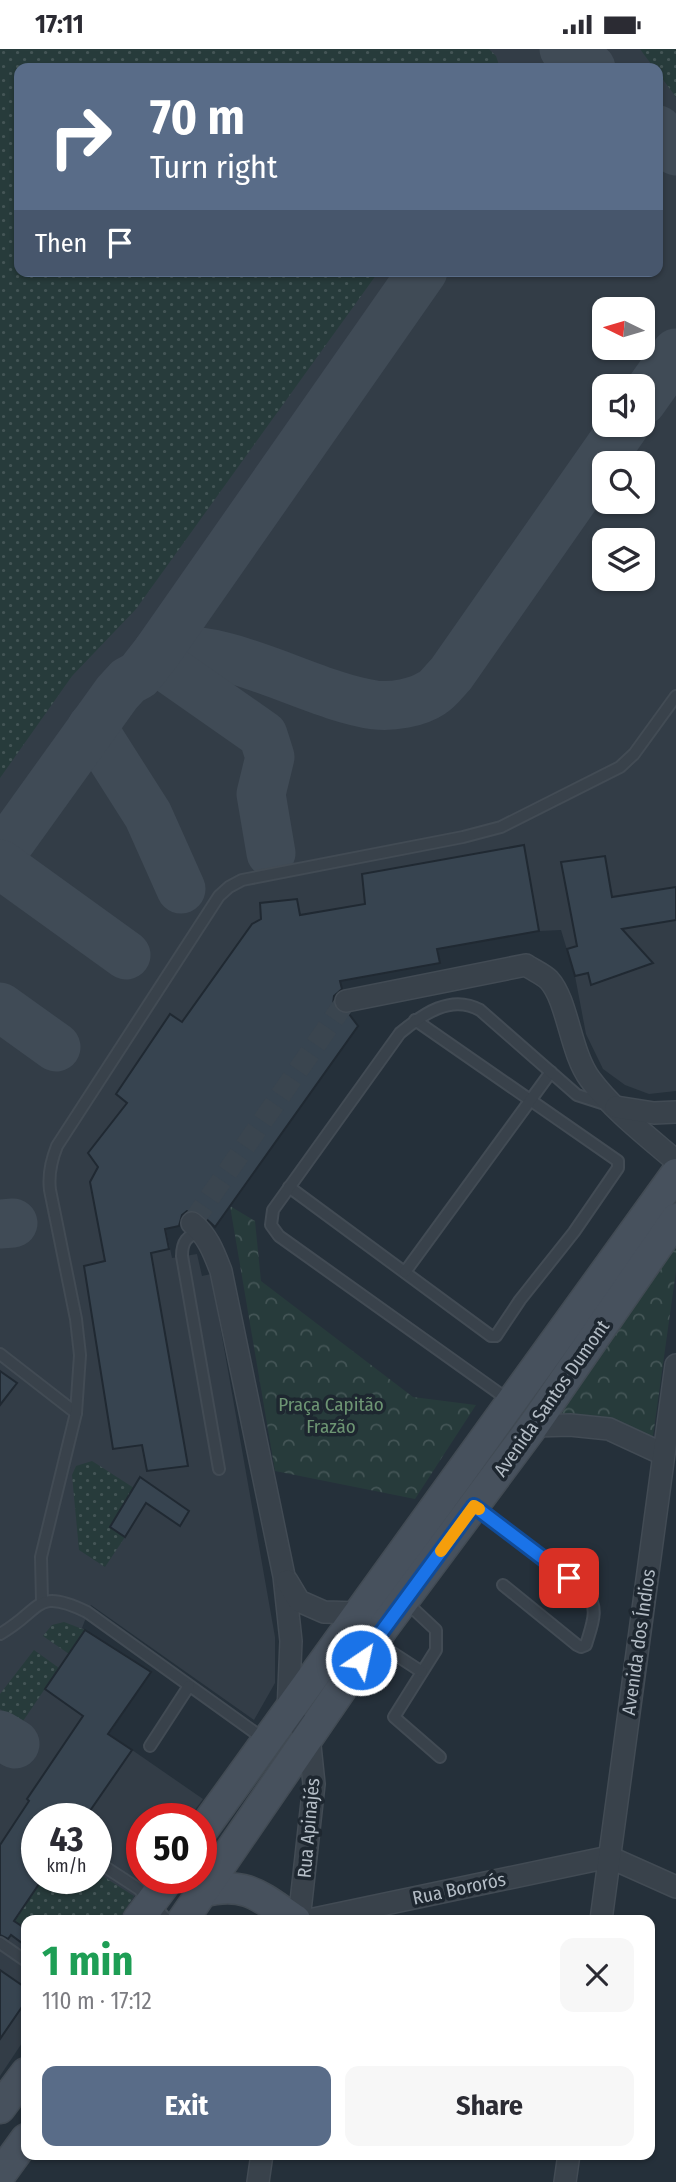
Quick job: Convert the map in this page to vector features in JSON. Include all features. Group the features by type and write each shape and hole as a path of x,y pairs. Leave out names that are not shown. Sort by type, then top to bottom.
{"main road":[{"name":"Avenida Santos Dumont","path":"217,1870 309,1737 372,1627 512,1402 676,1174"},
{"name":"Avenida Santos Dumont","path":"217,1810 288,1712 372,1627 404,1600 533,1426 676,1219"},
{"path":"217,1888 241,1888 289,1915"},
{"name":"Avenida Santos Dumont","path":"186,1915 201,1894"},
{"path":"0,2108 21,2080"},
{"path":"0,2175 21,2146"}],"street":[{"path":"346,1001 526,965 548,978 556,990 579,1060 589,1079 615,1107 676,1161"},
{"path":"615,1107 654,1113 676,1112"},
{"path":"197,1227 221,1271 284,1576 291,1641 288,1712 309,1737"},
{"name":"Avenida dos Índios","path":"602,1915 663,1454 671,1428 676,1365"},
{"path":"533,1426 569,1425 609,1429 663,1454"},
{"path":"284,1576 299,1601 372,1627"},
{"name":"Rua Apinajés","path":"298,1915 314,1784 309,1737"},
{"path":"609,1857 676,1887"},
{"name":"Rua Bororós","path":"333,1915 609,1857"},
{"path":"258,2182 261,2160"},
{"path":"565,2182 568,2160"}],"lane":[{"path":"42,1601 41,1557 76,1413 80,1355 76,1319 50,1190 48,1176 52,1160 57,1146 219,896 242,880 463,837 501,827 620,767 634,754 676,696"},
{"path":"512,1402 279,1236 271,1225 274,1210 396,1038 415,1020 443,1006 460,1002 470,1004 491,1017 577,1095 615,1107"},
{"path":"289,1187 494,1337 574,1232 618,1168 618,1161 415,1020"},
{"path":"405,1272 551,1072"},
{"path":"197,1227 182,1245 182,1256 219,1469"},
{"path":"0,1354 76,1413"},
{"path":"474,1506 587,1593 593,1601 595,1611 586,1646 576,1645 503,1585"},
{"path":"0,1633 15,1625 42,1601 57,1599 87,1612 267,1741"},
{"path":"404,1600 436,1630 436,1650 394,1717 440,1757"},
{"path":"372,1627 422,1672"},
{"path":"150,1746 189,1686"},
{"path":"112,1871 139,1889 156,1905"},
{"path":"0,1943 21,1958"}],"shaded area":[{"path":"0,49 676,49 676,1091 649,1094 625,1085 603,1069 586,1034 575,976 561,930 539,931 438,949 440,963 340,981 350,1015 358,1026 215,1227 206,1220 166,1229 172,1258 197,1254 202,1276 211,1274 275,1637 275,1683 254,1720 91,1605 82,1628 151,1672 109,1734 203,1799 200,1803 126,1803 126,1894 136,1894 121,1915 21,1915 21,2044 0,2076"}],"green space":[{"path":"0,49 489,49 498,63 14,63 14,277 375,277 136,609 72,676 0,778"},
{"path":"640,49 676,49 676,97 663,80 663,63 650,63"},
{"name":"Praça Capitão Frazão","path":"230,1206 255,1221 261,1281 413,1397 476,1405 415,1499 275,1471"},
{"path":"676,1244 676,1271 652,1443 551,1419"},
{"path":"92,1461 134,1488 111,1527 125,1537 105,1567 79,1550 72,1475 76,1466"},
{"path":"64,1622 85,1630 69,1654 43,1636 52,1625"},
{"path":"34,1650 59,1668 21,1724 0,1709 0,1694"},
{"path":"112,1882 126,1891 126,1894 134,1896 121,1915 21,1915 21,1926 0,1912 0,1886 26,1903 32,1894 112,1894"}],"building":[{"path":"524,845 539,931 437,949 440,963 340,981 342,989 334,996 333,1004 341,1013 349,1014 358,1026 215,1227 200,1213 187,1211 182,1215 179,1226 165,1229 169,1249 151,1253 188,1466 147,1471 142,1445 113,1449 84,1266 105,1261 90,1182 98,1167 88,1153 127,1103 116,1094 170,1014 182,1022 252,924 261,919 260,903 297,899 300,915 365,904 362,874"},
{"path":"605,856 612,897 676,887 676,920 622,929 653,963 591,985 588,973 575,976 567,949 577,946 561,862"},
{"path":"0,1371 17,1383 0,1405"},
{"path":"140,1477 189,1511 180,1526 146,1503 125,1537 110,1527"},
{"path":"85,1630 151,1672 108,1734 132,1750 95,1803 28,1803 27,1799 83,1716 45,1689"},
{"path":"21,1813 21,1894 32,1894 14,1921 21,1926 21,1942 11,1935 8,1939 0,1935 0,1845"},
{"path":"0,1970 21,1985 21,2008 0,2039"}],"taxiway":[{"path":"564,49 584,63"},
{"path":"663,136 676,151"},
{"path":"0,856 117,693 128,681 139,675 157,652 419,277"},
{"path":"655,383 676,353"},
{"path":"157,652 184,650 211,654 267,670 322,691 375,705 404,703 426,696 451,674 617,437"},
{"path":"153,658 263,735 270,757 261,794 271,853"},
{"path":"92,727 148,815 181,889"},
{"path":"0,864 126,955"},
{"path":"0,1007 56,1047"},
{"path":"0,1224 13,1223"},
{"path":"0,1735 15,1744"}],"tunnel":[{"path":"192,1223 346,1001"}],"slow traffic":[{"path":"441,1551 474,1506 479,1509"}],"route":[{"path":"361,1660 474,1506 569,1578"}]}
